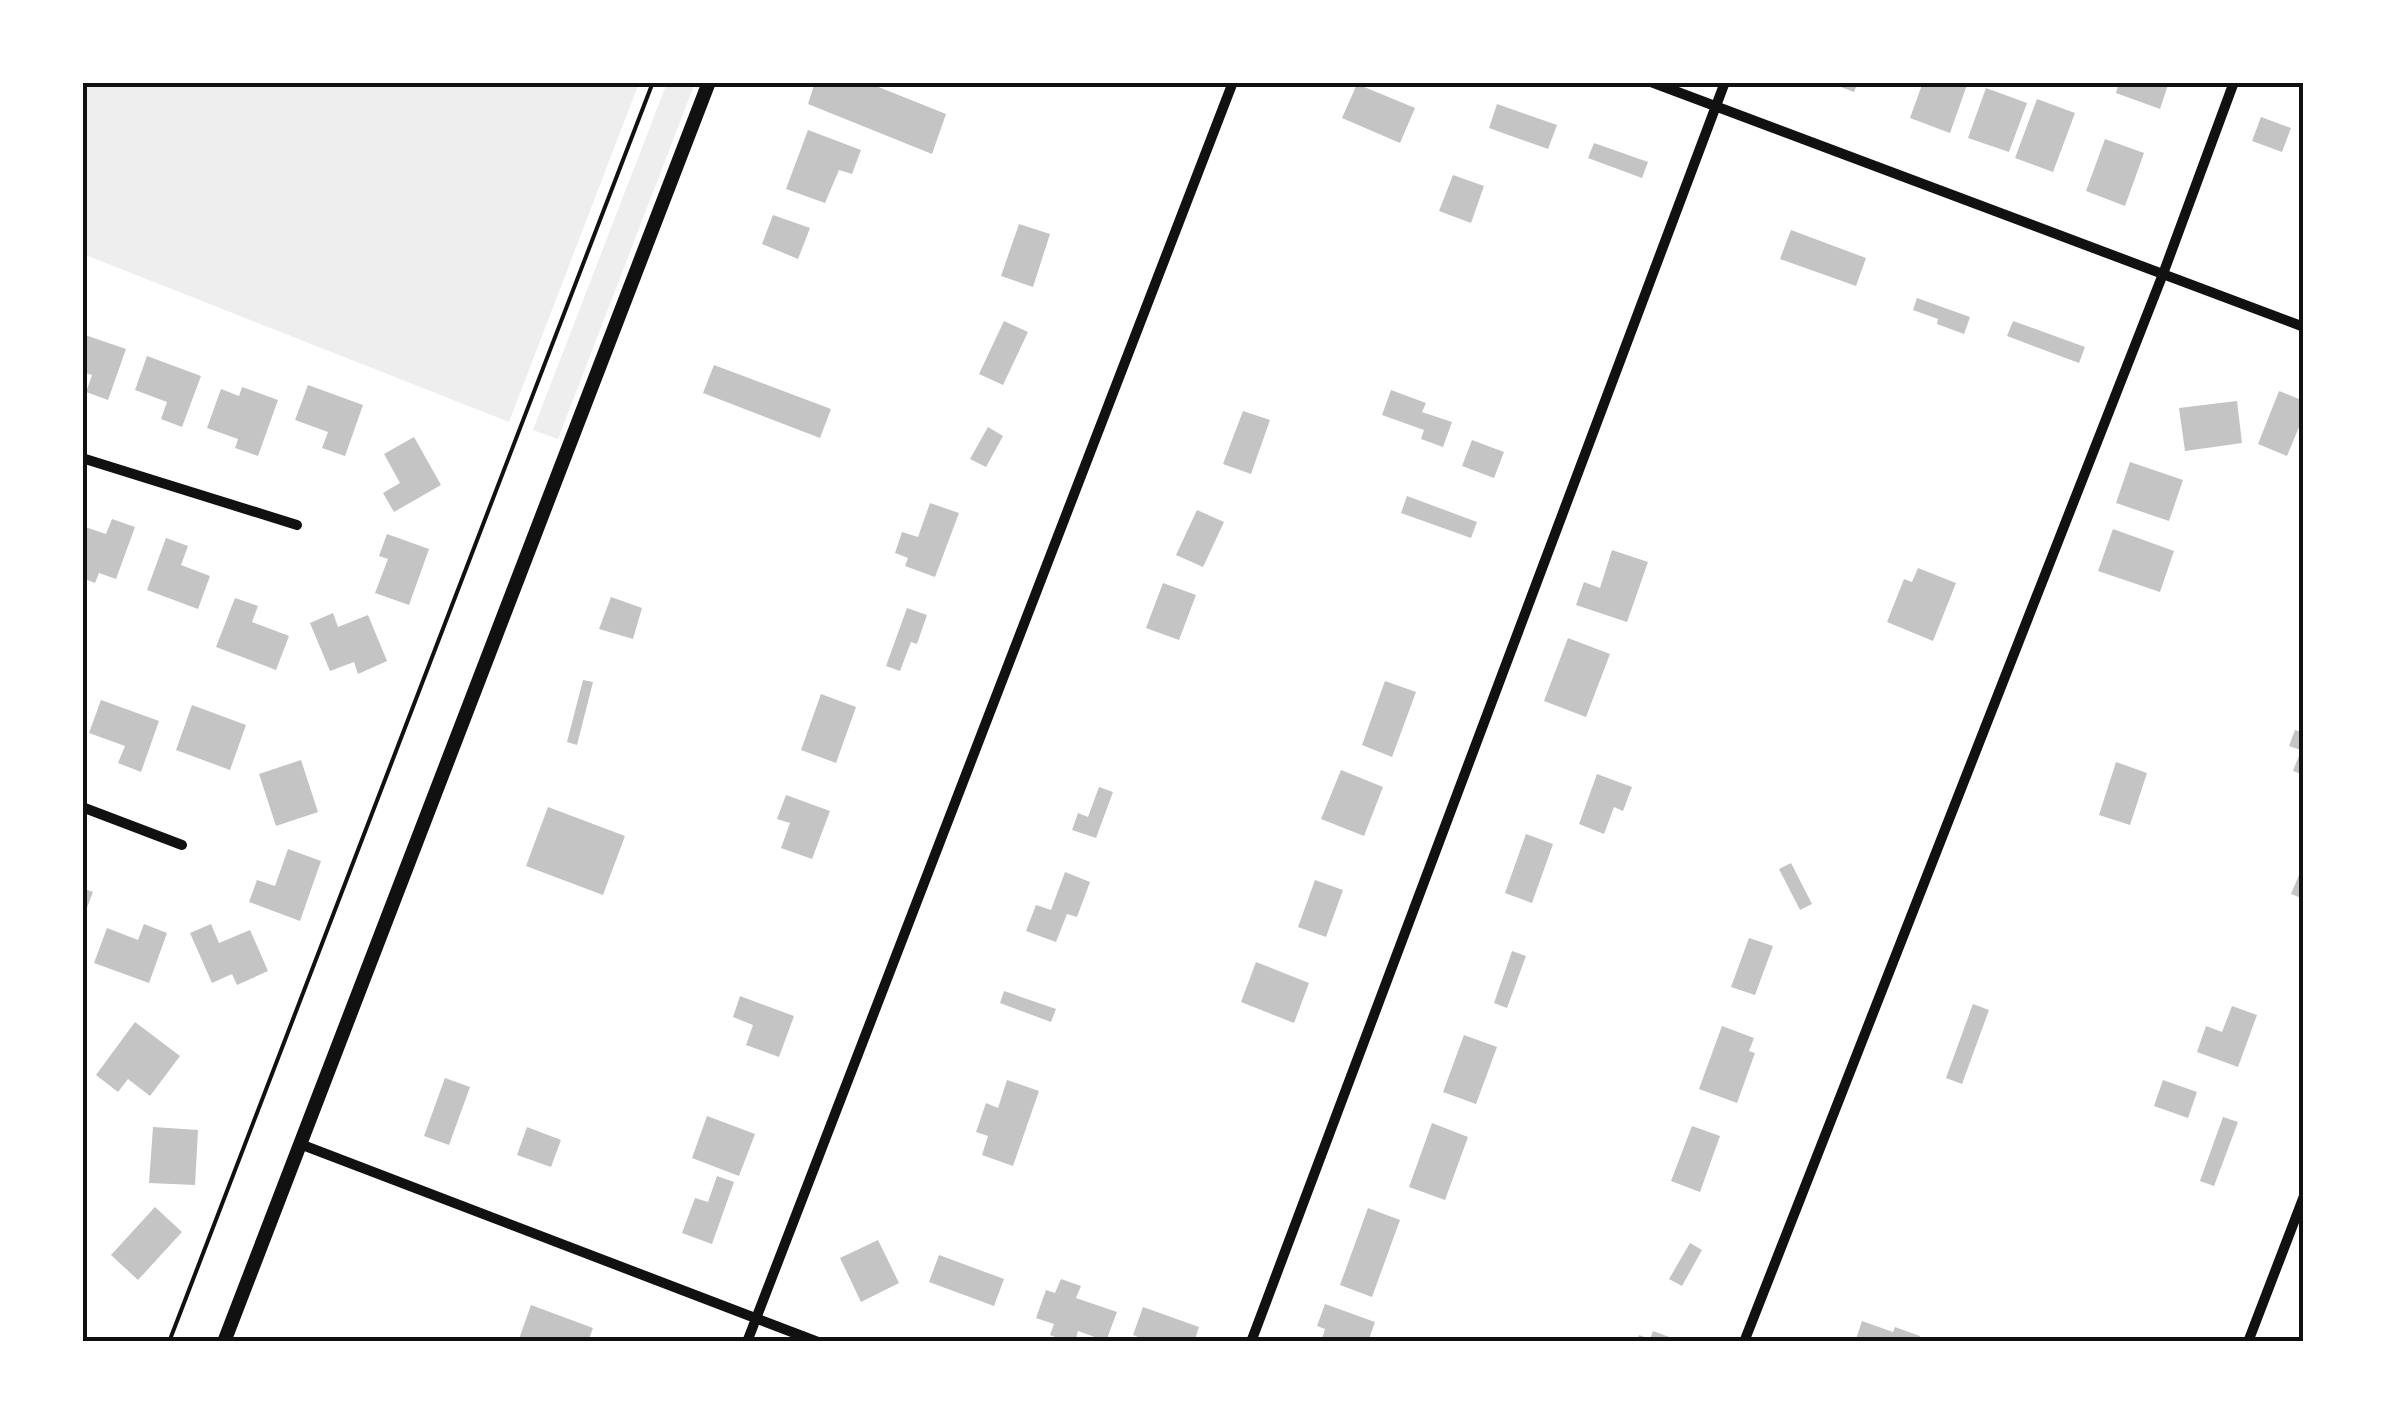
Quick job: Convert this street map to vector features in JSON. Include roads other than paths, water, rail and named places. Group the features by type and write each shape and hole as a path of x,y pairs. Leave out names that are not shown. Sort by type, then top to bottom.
{"main road":[{"path":"224,1342 709,82"}],"street":[{"path":"746,1342 1233,82"},
{"path":"1651,82 2304,328"},
{"path":"1251,1342 1725,82"},
{"path":"1744,1342 2163,274 2234,82"},
{"path":"82,458 297,525"},
{"path":"82,807 182,845"},
{"path":"300,1144 818,1342"},
{"path":"2248,1342 2304,1196"}]}
